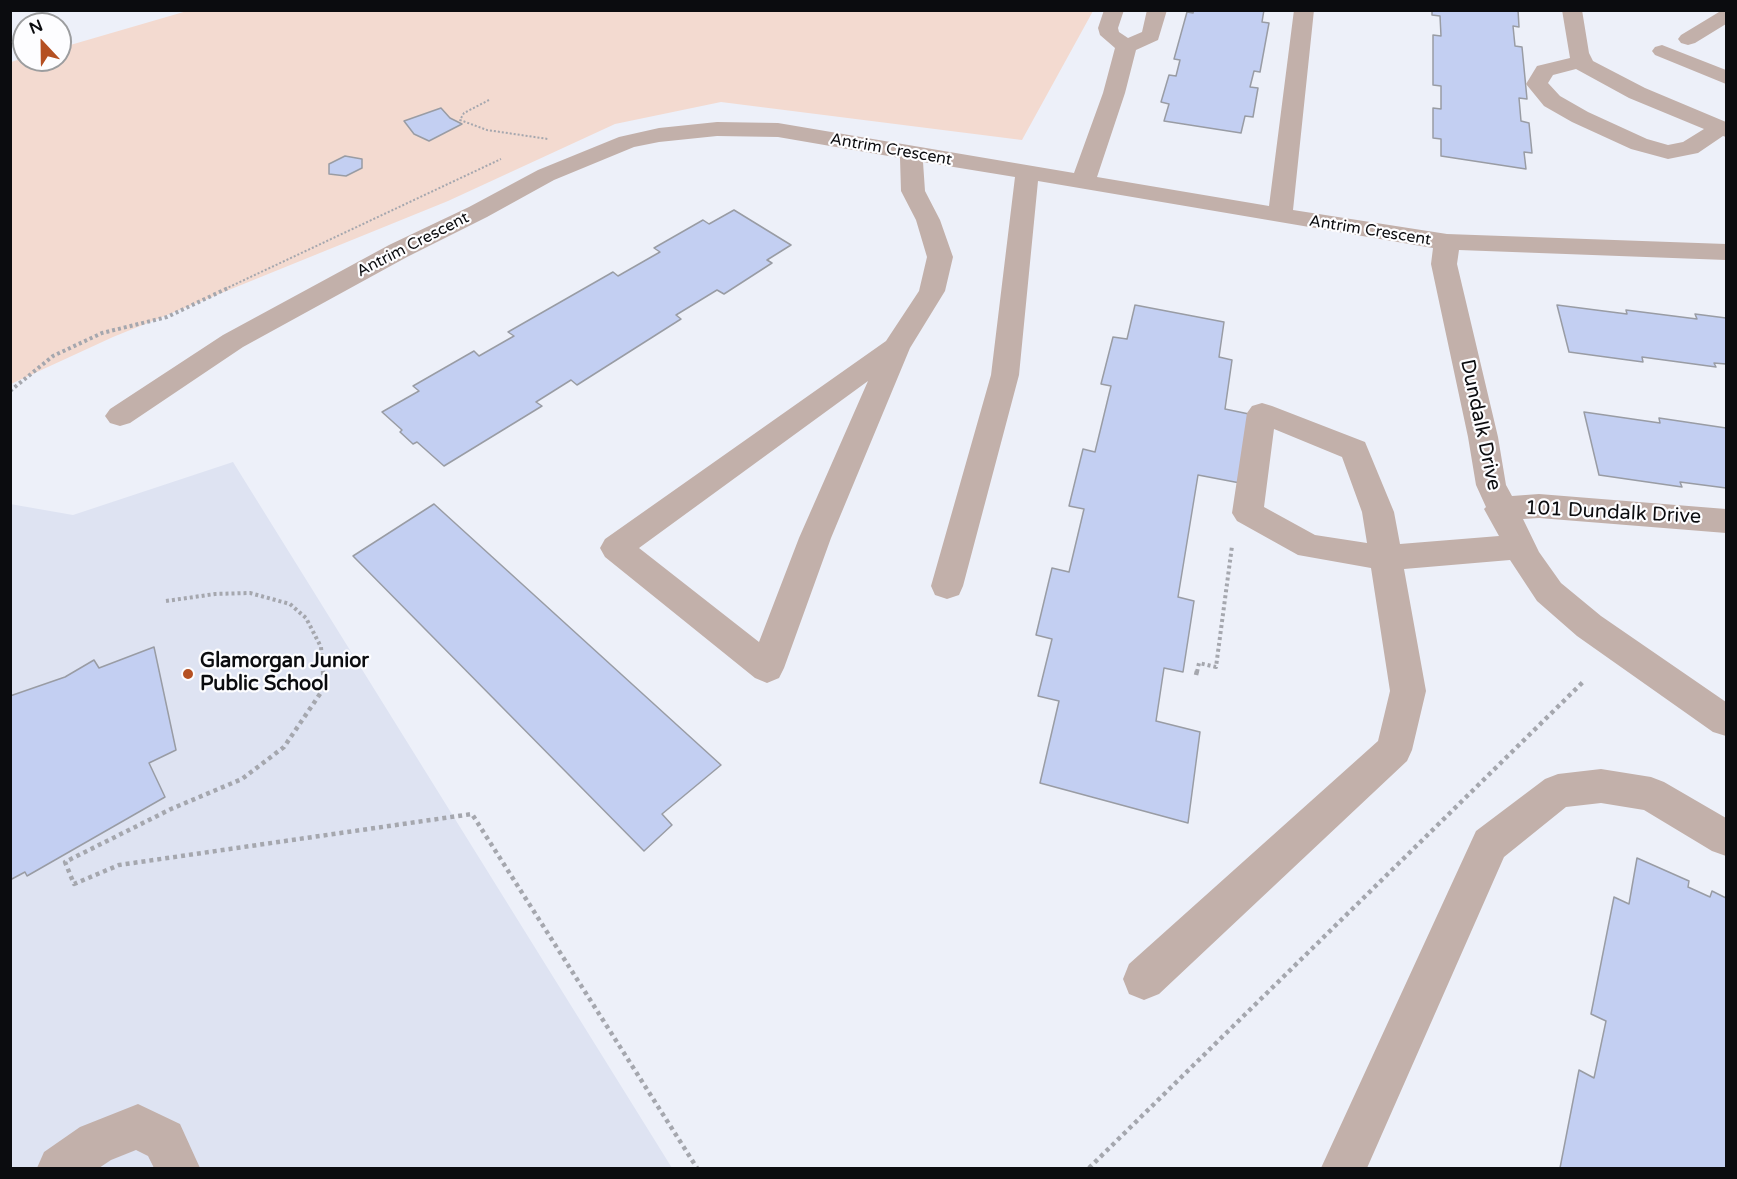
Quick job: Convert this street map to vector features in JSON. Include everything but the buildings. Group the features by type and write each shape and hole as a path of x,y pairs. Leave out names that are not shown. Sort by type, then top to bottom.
{"street":[{"path":"1114,10 1108,28 1110,35 1126,46"},
{"path":"1126,46 1151,36 1157,10"},
{"path":"1280,216 1304,10"},
{"path":"1572,10 1579,53 1584,65 1637,93 1723,129"},
{"path":"1688,39 1721,23"},
{"path":"1083,182 1114,93 1126,46"},
{"path":"1662,51 1726,78"},
{"path":"1582,61 1545,71 1537,84 1552,101 1580,117 1639,144 1668,152 1690,148 1723,129"},
{"name":"Antrim Crescent","path":"120,416 233,341 398,251 478,212 546,175 627,142 659,135 747,128 778,130 1375,233 1447,242 1726,252"},
{"path":"896,348 616,548 768,668 815,538 896,348 932,291 940,257 928,220 913,191 911,153"},
{"path":"947,586 1005,375 1027,173"},
{"name":"Dundalk Drive","path":"1447,242 1444,264 1483,437 1491,485 1500,509 1520,547 1549,592 1589,626 1726,721"},
{"path":"1144,979 1394,750 1408,690 1386,558 1378,512 1354,450 1262,413 1248,513 1309,546 1386,558 1520,547"},
{"name":"101 Dundalk Drive","path":"1500,509 1539,506 1726,520"},
{"path":"1344,1168 1490,844 1558,791 1601,786 1651,794 1726,838"},
{"path":"60,1168 96,1143 138,1127 165,1140 177,1168"}],"path":[{"path":"489,100 464,112 460,120 487,130 548,139"},
{"path":"166,601 215,594 250,593 290,604 306,618 321,647 324,688 284,747 242,779 171,809 65,862 74,884 119,865 472,814 697,1168"},
{"path":"1089,1168 1583,682"}],"shaded area":[{"path":"187,11 1093,11 1022,140 721,102 615,124 448,201 113,337 11,384 11,62 12,72 72,72 72,45"},
{"name":"Glamorgan Junior Public School","path":"233,462 672,1168 11,1168 10,504 73,515"}],"place":[{"name":"Glamorgan Junior Public School","path":"188,674"}]}
